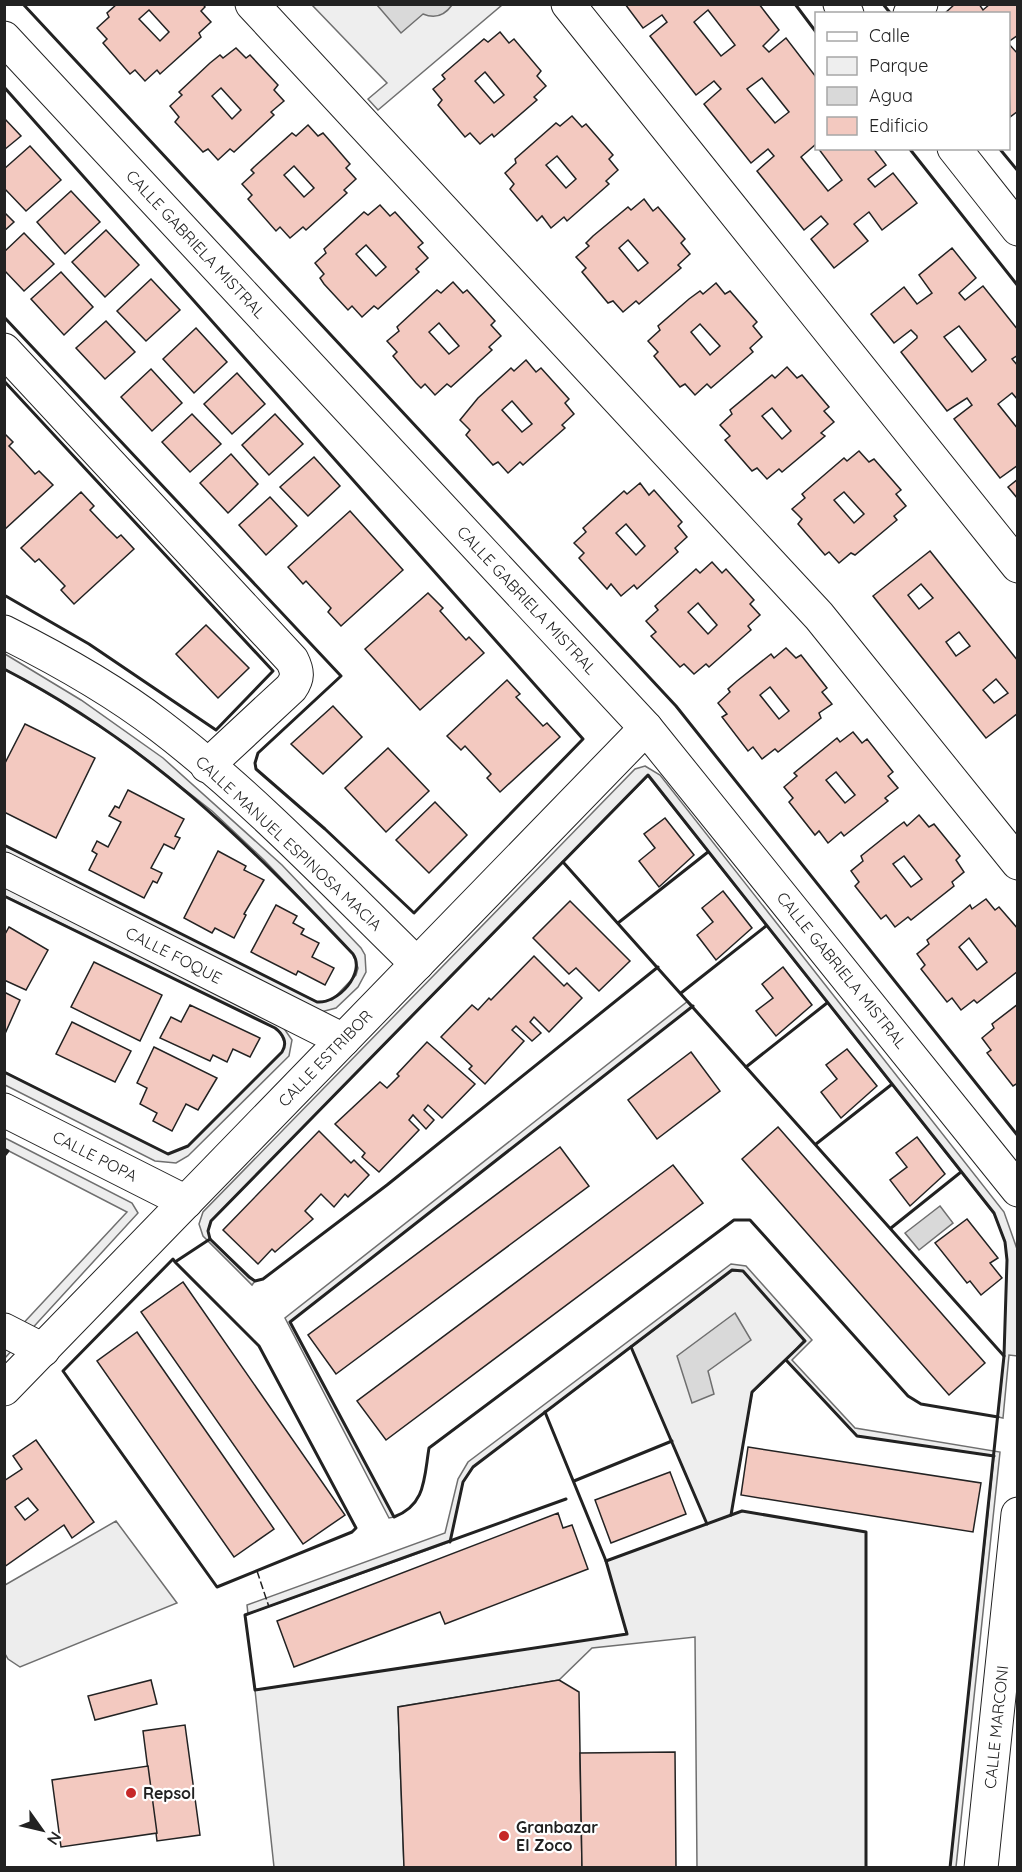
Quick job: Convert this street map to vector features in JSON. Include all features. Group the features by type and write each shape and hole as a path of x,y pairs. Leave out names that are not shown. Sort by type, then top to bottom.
{"street":[{"path":"252,4 819,616 1017,864"},
{"path":"568,4 1017,566"},
{"name":"CALLE GABRIELA MISTRAL","path":"4,38 646,728 1017,1190"},
{"path":"956,150 1017,229"},
{"path":"4,350 292,660 297,670 297,680 291,688 207,766"},
{"name":"CALLE MANUEL ESPINOSA MACIA","path":"4,632 60,660 115,694 160,726 271,822 417,964"},
{"name":"CALLE ESTRIBOR","path":"4,1389 646,728"},
{"name":"CALLE FOQUE","path":"4,869 343,1040"},
{"name":"CALLE POPA","path":"4,1110 186,1202"},
{"path":"4,1330 43,1350"},
{"name":"CALLE MARCONI","path":"981,1868 1017,1514"}],"green space":[{"path":"312,5 502,5 378,110 368,99 387,83"},
{"path":"732,1270 743,1271 805,1341 752,1393 731,1515 707,1524 631,1347"}],"shaded area":[{"path":"5,654 81,700 163,758 282,865 361,948 365,955 366,972 358,987 336,1008 321,1012 5,853 4,845 317,1002 332,1000 356,975 358,968 353,954 264,860 212,811 127,744 5,669"},
{"path":"645,766 660,775 1004,1212 1017,1249 1018,1356 1009,1355 1003,1418 998,1417 1004,1356 1007,1260 1005,1241 994,1214 648,776 211,1221 208,1231 210,1239 255,1281 252,1285 203,1236 199,1224 203,1212 635,769"},
{"path":"4,886 283,1027 292,1040 289,1056 188,1156 176,1163 155,1161 5,1085 5,1072 168,1154 188,1146 282,1052 285,1044 280,1032 275,1028 5,896"},
{"path":"688,1001 693,1006 290,1322 394,1517 389,1518 285,1318"},
{"path":"5,1138 132,1203 138,1213 5,1358 4,1344 127,1212 5,1149"},
{"path":"731,1264 746,1266 812,1340 792,1360 855,1428 1000,1452 956,1867 950,1867 994,1456 857,1436 786,1360 804,1340 743,1271 732,1271 473,1467 463,1482 450,1542 248,1614 247,1605 445,1533 458,1479 468,1462"},
{"path":"742,1511 866,1532 866,1867 697,1867 695,1637 592,1648 559,1680 398,1707 404,1867 274,1867 255,1690 627,1634 606,1561"},
{"path":"116,1521 177,1603 20,1667 8,1659 4,1652 5,1585"}],"water":[{"path":"377,5 452,5 439,15 423,14 401,33"},
{"path":"940,1206 953,1223 919,1250 905,1233"},
{"path":"735,1313 751,1340 708,1371 714,1394 692,1403 677,1356"}],"building":[{"path":"117,4 203,4 205,7 201,11 211,22 199,33 201,37 160,74 157,70 145,81 135,70 130,74 103,43 107,39 97,28 109,17 107,13","holes":["149,10 169,32 160,41 139,19"]},
{"path":"625,4 759,4 779,30 763,46 769,52 786,38 815,76 815,145 801,157 828,191 842,180 820,150 875,150 886,165 868,179 875,187 893,173 917,203 882,230 869,212 854,224 868,241 834,268 811,239 828,224 821,216 804,230 757,171 774,156 768,149 751,163 704,104 721,89 714,81 696,95 650,36 667,22 662,15 643,28","holes":["708,10 735,45 721,56 694,22","762,78 789,112 775,123 747,89"]},
{"path":"955,4 979,4 983,10 990,4 1018,4 1018,35 1010,41 1010,12 946,12"},
{"path":"500,32 509,43 514,39 541,71 537,76 546,86 534,97 537,100 494,137 492,134 480,144 470,133 465,137 438,105 442,100 433,89 445,79 442,75 484,39 488,42","holes":["485,72 504,95 494,103 475,81"]},
{"path":"1010,45 1018,54 1018,111 1010,117"},
{"path":"236,48 246,58 250,55 278,85 274,90 284,101 271,112 274,115 234,152 230,149 218,160 208,149 203,152 175,122 179,117 170,106 182,95 179,92 210,63 220,55 223,58","holes":["221,88 241,110 232,119 212,96"]},
{"path":"572,116 582,127 586,124 613,155 609,159 618,170 606,181 609,184 567,221 564,217 551,228 542,216 537,221 510,189 514,184 505,173 516,163 515,159 556,123 560,126","holes":["557,156 576,179 566,188 546,165"]},
{"path":"4,118 21,136 4,150"},
{"path":"308,125 318,136 323,133 350,164 346,168 356,179 344,190 347,193 306,230 303,227 290,238 280,227 276,231 248,199 252,195 242,184 254,173 251,170 292,133 296,136","holes":["294,166 314,188 304,197 284,175"]},
{"path":"30,146 61,180 26,211 4,188 4,169"},
{"path":"71,191 100,222 65,254 37,222"},
{"path":"644,199 653,211 658,207 685,239 681,243 690,254 678,265 681,268 639,304 636,301 623,312 613,301 608,303 582,272 586,268 576,257 589,246 586,243 593,236 628,207 631,210","holes":["628,240 648,263 638,271 619,248"]},
{"path":"380,205 390,216 395,212 423,243 418,247 428,258 416,269 419,272 378,309 374,306 362,317 352,306 348,310 324,284 320,278 324,274 315,263 326,253 324,249 364,212 368,215","holes":["366,245 386,267 376,276 356,254"]},
{"path":"4,212 14,222 4,231"},
{"path":"106,230 139,265 105,297 72,262"},
{"path":"24,233 54,264 24,291 4,270 4,252"},
{"path":"952,248 976,278 959,293 965,300 983,286 1018,330 1018,355 1012,359 1018,366 1018,400 1012,393 998,404 1018,429 1018,465 1000,478 954,419 972,405 967,398 947,411 901,352 917,336 911,330 894,343 871,314 904,287 917,304 932,293 919,275","holes":["959,326 986,360 972,372 944,337"]},
{"path":"61,272 93,307 64,335 31,299"},
{"path":"151,279 180,310 146,341 117,311"},
{"path":"453,282 463,293 467,290 495,321 491,325 501,336 489,347 492,350 451,387 447,384 435,395 425,384 421,388 416,383 393,356 397,352 387,341 399,331 397,327 437,290 441,293","holes":["439,323 459,346 449,354 429,332"]},
{"path":"716,283 725,294 730,291 757,322 753,326 762,337 750,348 753,352 711,388 707,384 695,395 685,384 680,387 654,356 658,352 648,341 660,330 658,326 689,299 700,291 703,294","holes":["700,324 720,346 710,355 691,332"]},
{"path":"106,321 135,352 105,379 76,348"},
{"path":"196,328 227,362 194,393 163,359"},
{"path":"526,360 536,372 541,368 569,399 565,403 574,414 562,425 565,428 523,465 520,462 508,473 498,462 493,465 466,435 470,430 460,420 478,398 511,368 514,371","holes":["512,401 532,424 522,432 502,410"]},
{"path":"787,367 797,378 802,375 829,407 824,411 834,422 821,433 825,436 782,472 779,469 767,479 757,468 752,471 725,440 730,436 720,425 732,414 730,410 772,375 775,378","holes":["772,408 791,431 782,439 762,416"]},
{"path":"151,369 182,403 152,431 121,397"},
{"path":"237,373 265,404 232,434 204,404"},
{"path":"192,414 221,444 190,472 162,442"},
{"path":"275,414 303,444 269,475 242,445"},
{"path":"4,433 13,442 9,446 35,474 39,471 53,485 4,530"},
{"path":"859,451 869,462 874,459 901,490 896,494 906,506 894,516 897,520 855,555 851,553 839,563 829,552 825,555 798,524 802,519 792,509 805,498 802,494 844,458 847,461","holes":["844,492 864,514 854,523 834,500"]},
{"path":"231,454 258,484 228,513 200,483"},
{"path":"314,457 340,486 308,516 280,487"},
{"path":"1018,479 1018,499 1008,487"},
{"path":"640,483 649,495 654,490 682,522 678,526 687,537 675,548 678,552 637,589 634,585 621,596 611,584 607,589 579,558 584,553 574,543 586,532 583,528 624,491 627,494","holes":["626,524 645,546 636,555 616,533"]},
{"path":"81,492 94,506 90,510 117,538 121,535 134,549 74,604 61,590 65,586 39,559 35,562 21,548"},
{"path":"270,497 297,526 266,555 239,525"},
{"path":"350,511 403,570 341,626 328,612 331,608 306,581 303,584 288,567"},
{"path":"930,551 1018,661 1018,713 986,738 873,596","holes":["921,584 933,598 919,609 908,595","959,632 970,646 956,656 946,642","996,679 1008,693 994,703 983,690"]},
{"path":"712,562 722,573 726,569 754,600 750,604 760,615 748,626 751,630 709,667 706,664 694,674 684,664 680,667 651,636 656,632 646,621 658,610 655,606 696,569 700,573","holes":["698,603 717,625 708,634 688,612"]},
{"path":"428,593 443,608 440,611 466,640 469,637 484,653 420,710 365,649"},
{"path":"206,625 249,668 218,698 176,654"},
{"path":"786,648 796,658 801,655 827,688 822,692 832,704 819,713 821,718 778,752 775,749 762,759 753,747 748,751 722,717 727,714 718,703 730,692 728,689 737,681 771,654 774,658","holes":["770,687 789,711 779,719 760,695"]},
{"path":"507,680 520,694 516,697 543,726 547,723 560,737 500,792 487,778 491,774 465,746 461,750 447,736"},
{"path":"333,706 362,737 323,774 291,744"},
{"path":"25,724 95,758 56,838 4,812 4,765"},
{"path":"853,732 862,743 867,739 893,772 888,776 898,788 885,798 888,801 844,836 841,832 828,843 819,831 815,835 789,802 793,798 784,787 797,776 794,773 837,738 840,742","holes":["836,772 855,795 845,803 826,780"]},
{"path":"388,748 429,791 386,832 345,788"},
{"path":"128,790 184,819 175,836 180,838 174,849 164,844 151,868 162,873 157,883 153,881 144,898 89,870 97,854 92,851 97,841 108,847 121,822 109,816 115,806 119,808"},
{"path":"435,802 467,835 429,873 396,840"},
{"path":"919,815 929,827 934,824 960,856 956,860 964,872 952,882 954,886 911,920 908,917 895,927 886,915 881,919 855,886 859,882 851,871 863,861 861,856 904,822 907,826","holes":["904,856 922,879 911,887 893,864"]},
{"path":"665,818 694,855 659,887 639,861 655,848 644,834"},
{"path":"218,851 246,866 244,870 264,880 244,914 246,915 234,938 215,928 212,933 184,918"},
{"path":"723,891 752,928 716,960 697,935 713,922 702,908"},
{"path":"986,899 995,910 999,907 1018,929 1018,971 977,1003 974,1000 961,1010 952,998 947,1002 921,969 925,965 917,954 929,944 927,940 970,905 972,909","holes":["969,938 987,962 977,970 959,947"]},
{"path":"570,901 630,961 599,991 576,968 569,974 533,938"},
{"path":"276,905 297,916 293,923 304,929 301,934 319,943 312,957 334,968 325,985 298,971 296,975 251,952"},
{"path":"9,927 48,950 26,990 4,980 4,936"},
{"path":"534,956 564,986 567,983 582,998 549,1032 534,1017 530,1022 541,1033 532,1041 516,1026 512,1030 524,1041 485,1084 469,1069 472,1066 441,1037 472,1005 478,1010 489,998 491,1000"},
{"path":"94,962 162,995 140,1041 71,1007"},
{"path":"783,967 812,1005 776,1036 756,1011 773,998 762,984"},
{"path":"4,992 20,1000 4,1036"},
{"path":"1018,1004 1018,1083 1013,1086 987,1053 991,1050 982,1038 994,1028 992,1024"},
{"path":"190,1005 260,1038 250,1057 233,1049 227,1062 213,1055 210,1061 160,1038 171,1017 181,1022"},
{"path":"72,1022 131,1051 115,1082 56,1054"},
{"path":"427,1042 475,1084 442,1118 428,1105 424,1110 434,1120 426,1129 413,1115 409,1120 419,1130 379,1172 362,1157 365,1153 335,1124 380,1082 387,1088"},
{"path":"154,1047 217,1078 198,1110 186,1104 172,1131 153,1121 157,1113 140,1104 147,1088 137,1083"},
{"path":"847,1049 877,1086 841,1118 821,1092 837,1079 826,1065"},
{"path":"691,1052 720,1091 657,1139 628,1100"},
{"path":"778,1127 985,1363 949,1395 742,1159"},
{"path":"319,1131 351,1163 354,1160 369,1175 348,1197 345,1194 334,1207 321,1194 305,1211 313,1219 275,1252 272,1249 258,1264 223,1230"},
{"path":"917,1137 945,1174 910,1206 890,1180 907,1167 896,1153"},
{"path":"560,1147 589,1186 336,1374 308,1335"},
{"path":"673,1165 703,1203 386,1440 357,1401"},
{"path":"967,1219 998,1258 990,1263 1002,1278 981,1295 970,1281 967,1283 935,1243"},
{"path":"183,1282 345,1515 303,1544 141,1312"},
{"path":"137,1332 274,1529 234,1557 97,1361"},
{"path":"36,1440 94,1522 72,1538 64,1525 4,1567 4,1481 22,1469 13,1456","holes":["28,1498 38,1510 25,1520 15,1507"]},
{"path":"748,1447 981,1483 973,1532 741,1495"},
{"path":"670,1472 686,1514 611,1543 595,1500"},
{"path":"558,1513 563,1528 572,1525 588,1569 445,1624 440,1612 294,1667 277,1621"},
{"path":"151,1680 157,1704 95,1720 88,1696"},
{"path":"559,1680 579,1692 582,1868 404,1868 398,1707"},
{"path":"185,1725 200,1835 157,1841 143,1731"},
{"path":"675,1752 676,1868 582,1868 580,1753"},
{"path":"148,1766 157,1833 61,1847 52,1780"}],"fence":[{"path":"257,1571 269,1607"}],"wall":[{"path":"23,4 676,706 1018,1136"},
{"path":"795,4 815,31"},
{"path":"883,4 889,12"},
{"path":"4,87 583,739 414,913 325,829 256,769 258,753 341,676 4,317"},
{"path":"911,150 1018,286"},
{"path":"1001,150 1018,171"},
{"path":"4,381 273,671 216,730 89,644 4,595"},
{"path":"4,669 103,728 191,796 273,872 353,954 356,970 348,986 341,993 333,998 317,1002 4,845"},
{"path":"658,967 387,1185 263,1279 255,1281 249,1277 210,1239 208,1231 211,1221 648,775 994,1213 1005,1242 1007,1260 1004,1356 950,1868"},
{"path":"618,923 708,852"},
{"path":"563,862 1004,1356"},
{"path":"4,896 275,1028 285,1042 282,1052 188,1146 168,1154 4,1072"},
{"path":"681,993 766,926"},
{"path":"746,1067 827,1003"},
{"path":"693,1006 290,1322 394,1517 404,1512 418,1498 424,1480 429,1448 734,1220 750,1220 908,1396 921,1404 998,1417"},
{"path":"816,1144 891,1085"},
{"path":"4,1149 8,1151 4,1156"},
{"path":"891,1228 961,1172"},
{"path":"175,1262 259,1346 356,1528 352,1532 217,1587 63,1371 173,1259 175,1262 210,1239"},
{"path":"450,1542 463,1482 473,1467 732,1270 743,1271 805,1341 752,1392 731,1515"},
{"path":"631,1347 707,1524"},
{"path":"786,1360 857,1436 994,1456"},
{"path":"545,1412 606,1561"},
{"path":"574,1481 672,1441"},
{"path":"566,1499 245,1615 255,1690 627,1634 606,1561 742,1511 866,1532 866,1868"}],"place":[{"name":"Repsol","path":"131,1793"},
{"name":"Granbazar El Zoco","path":"504,1836"}]}
